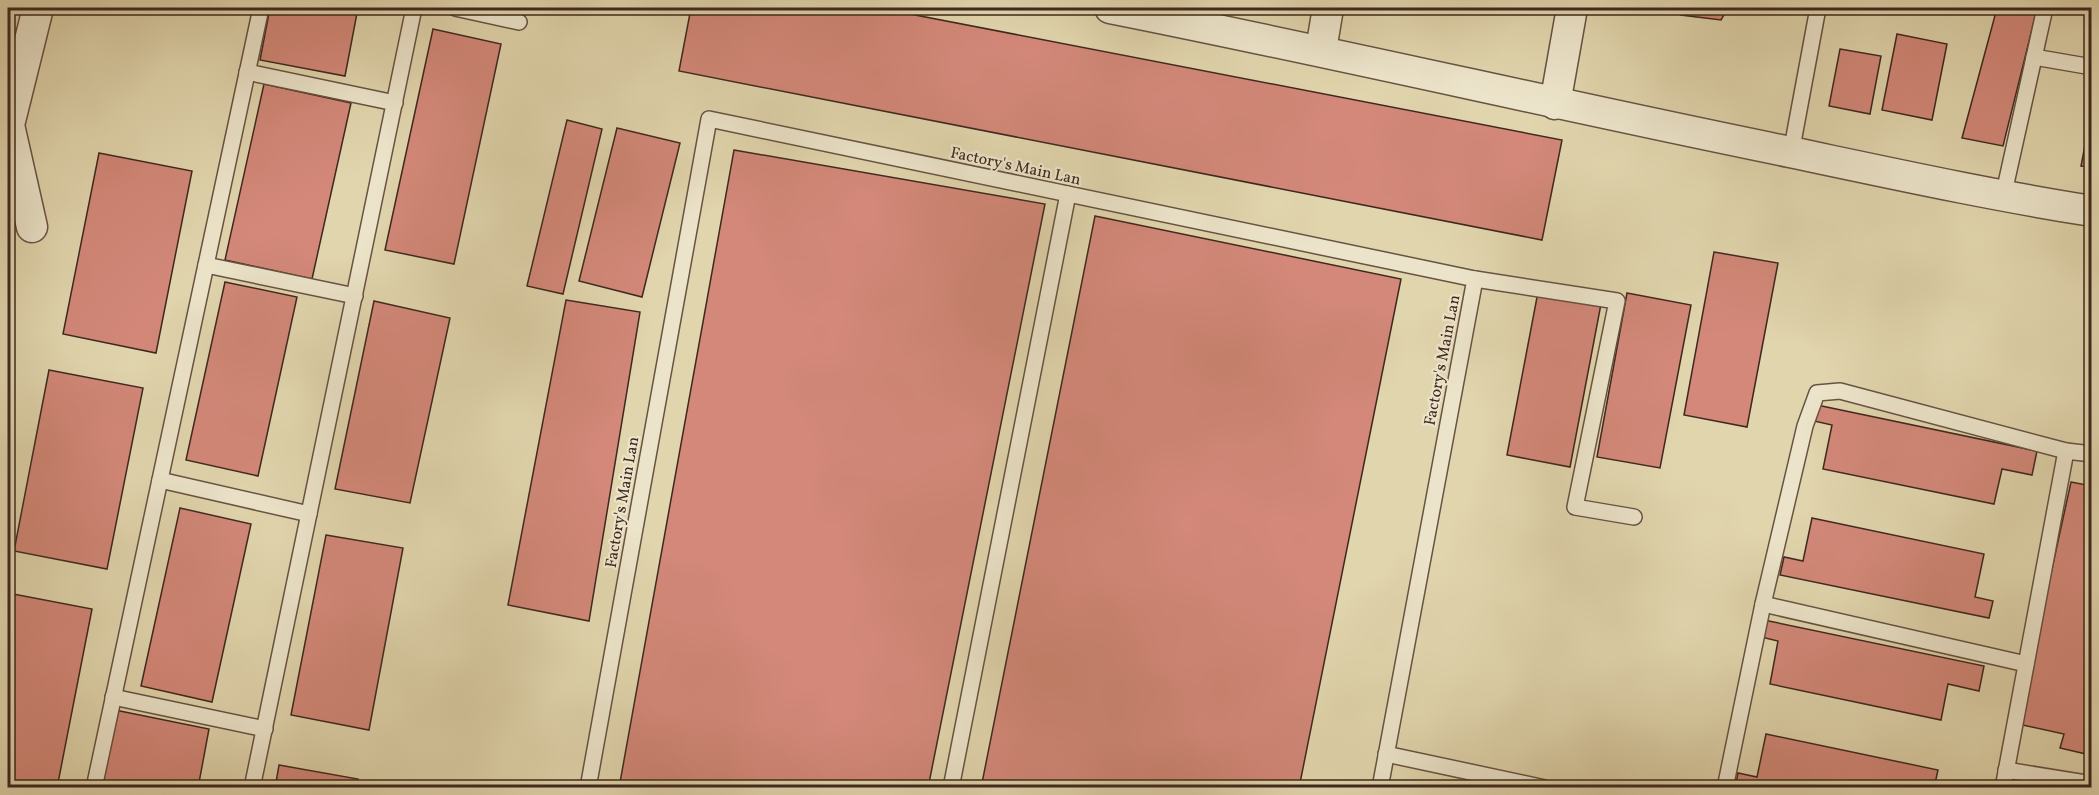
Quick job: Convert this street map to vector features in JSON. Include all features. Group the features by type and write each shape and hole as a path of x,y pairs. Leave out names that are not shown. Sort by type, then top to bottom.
{"street":[{"path":"32,226 9,125 38,8"},
{"path":"1110,8 1321,50 1555,104 2003,197 2091,211"},
{"path":"1321,50 1328,8"},
{"path":"1555,104 1572,8"}],"lane":[{"path":"94,788 261,8"},
{"path":"252,788 414,8"},
{"path":"456,8 519,22"},
{"path":"1791,153 1818,8"},
{"path":"2003,197 2045,8"},
{"path":"2034,57 2091,67"},
{"path":"247,72 395,103"},
{"name":"Factory's Main Lan","path":"588,788 709,119 1475,279 1380,788"},
{"path":"951,788 1068,194"},
{"path":"206,265 355,296"},
{"path":"1475,279 1617,301 1575,507 1635,518"},
{"path":"1725,788 1763,604 1805,426 1817,393 1840,391 2066,451 2091,454"},
{"path":"2003,788 2066,451"},
{"path":"160,480 309,514"},
{"path":"1763,604 2026,664"},
{"path":"113,697 265,729"},
{"path":"1386,754 1545,788"},
{"path":"2007,770 2091,784"}],"building":[{"path":"270,8 358,8 345,76 260,60"},
{"path":"691,8 879,8 1562,140 1542,240 679,71"},
{"path":"1682,8 1728,8 1721,20 1681,15"},
{"path":"1997,8 2037,9 2003,146 1962,138"},
{"path":"433,29 501,44 454,264 385,250"},
{"path":"1897,34 1947,44 1932,120 1882,110"},
{"path":"1840,49 1881,56 1870,114 1829,106"},
{"path":"264,84 351,103 312,279 225,260"},
{"path":"2092,109 2092,167 2081,166"},
{"path":"567,120 602,129 563,294 527,286"},
{"path":"617,128 680,143 642,297 579,281"},
{"path":"734,150 1045,204 928,788 619,788"},
{"path":"99,153 192,171 156,353 63,334"},
{"path":"1095,216 1401,279 1299,788 981,788"},
{"path":"1714,252 1778,263 1747,427 1684,415"},
{"path":"225,282 297,297 258,476 186,460"},
{"path":"1538,292 1601,304 1570,467 1507,455"},
{"path":"1627,293 1691,305 1660,468 1597,457"},
{"path":"566,300 640,312 589,621 508,605"},
{"path":"374,301 450,318 410,503 335,489"},
{"path":"49,370 143,388 107,569 14,551"},
{"path":"1817,405 2037,451 2032,475 2002,469 1994,504 1823,469 1832,425 1814,421"},
{"path":"2071,482 2092,486 2092,730 2086,754 2060,748 2064,734 2018,724"},
{"path":"180,508 251,524 212,702 141,686"},
{"path":"1812,518 1984,554 1975,597 1993,601 1989,618 1780,575 1784,557 1803,561"},
{"path":"326,535 403,548 369,730 291,715"},
{"path":"8,593 92,609 57,788 8,781"},
{"path":"1764,620 1984,666 1979,691 1948,684 1941,720 1770,684 1778,641 1761,637"},
{"path":"115,710 209,729 198,788 100,788"},
{"path":"1766,734 1938,770 1934,788 1735,788 1738,773 1757,777"},
{"path":"279,765 358,779 357,788 275,788"},
{"path":"1467,780 1507,788 1455,788 1456,784"}]}
